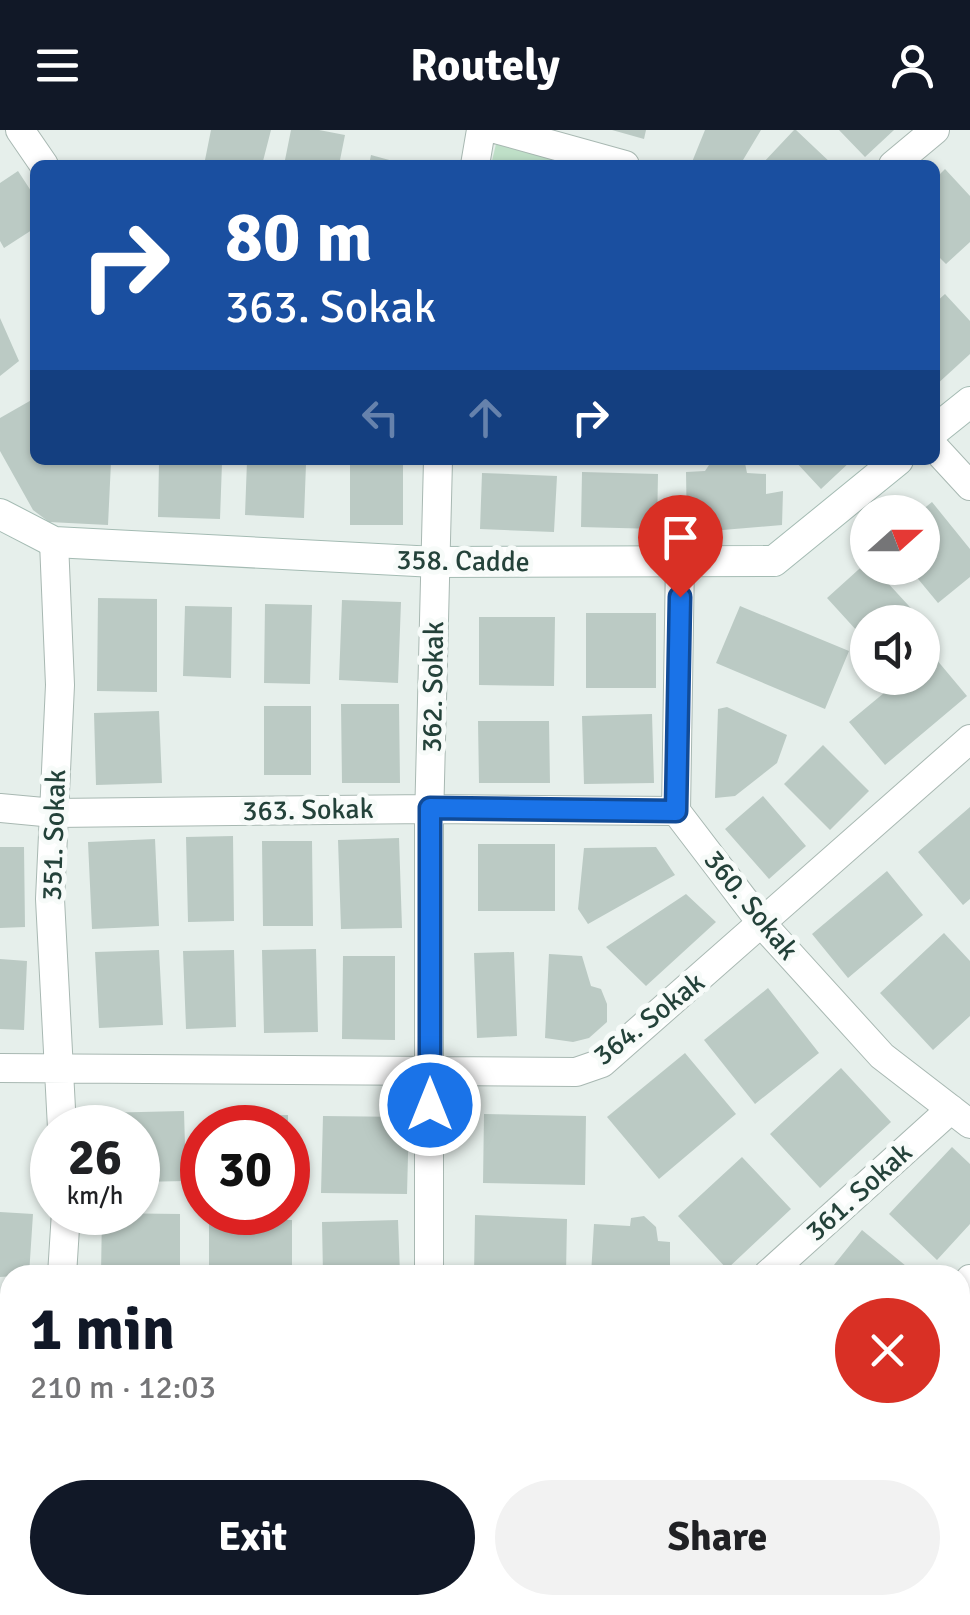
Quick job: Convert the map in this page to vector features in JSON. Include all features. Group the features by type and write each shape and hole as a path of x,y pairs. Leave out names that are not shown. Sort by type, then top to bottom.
{"street":[{"path":"0,134 7,130"},
{"path":"20,130 41,160"},
{"path":"476,160 482,130"},
{"path":"499,130 607,160"},
{"path":"898,160 935,130"},
{"path":"940,426 970,402"},
{"path":"940,453 970,486"},
{"name":"362. Sokak","path":"430,1265 430,808 438,465"},
{"name":"358. Cadde","path":"0,515 54,542 435,562 774,561 892,465"},
{"name":"351. Sokak","path":"54,542 60,685 50,899 60,1105"},
{"path":"676,811 680,561"},
{"name":"364. Sokak","path":"0,1068 576,1072 602,1064 970,739"},
{"name":"363. Sokak","path":"0,808 54,813 430,808 676,811"},
{"name":"360. Sokak","path":"676,811 763,925 882,1056 960,1116"},
{"name":"361. Sokak","path":"779,1265 960,1116"},
{"path":"63,1265 65,1235"}],"green space":[{"path":"496,144 553,160 492,160"}],"building":[{"path":"211,130 271,130 263,160 205,160"},
{"path":"291,130 345,135 340,160 285,160"},
{"path":"612,130 646,130 644,139"},
{"path":"705,130 761,130 743,160 693,160"},
{"path":"796,130 828,160 766,160"},
{"path":"839,130 894,130 865,157"},
{"path":"945,169 970,196 970,242 946,264 940,258 940,174"},
{"path":"18,171 30,189 30,231 4,248 0,241 0,183"},
{"path":"945,294 970,321 970,354 940,381 940,298"},
{"path":"0,318 19,361 0,376"},
{"path":"30,401 30,465 111,465 108,525 49,522 33,510 0,451 0,418"},
{"path":"159,465 222,465 220,519 158,517"},
{"path":"247,465 306,465 304,518 245,515"},
{"path":"350,465 403,465 403,525 350,525"},
{"path":"709,465 745,465 747,473 766,474 766,494 783,491 782,525 687,533 686,472 705,471"},
{"path":"799,465 847,465 821,489"},
{"path":"582,472 658,474 657,529 581,527"},
{"path":"482,473 557,476 554,532 480,529"},
{"path":"940,512 970,549 970,577 938,603 923,585 940,585"},
{"path":"850,577 850,585 890,585 908,605 850,605 850,623 827,598"},
{"path":"98,598 157,599 157,692 97,691"},
{"path":"342,600 401,602 398,683 339,680"},
{"path":"265,604 312,605 310,684 264,683"},
{"path":"185,606 232,607 231,678 183,676"},
{"path":"740,606 849,651 825,709 716,663"},
{"path":"586,613 656,613 656,688 586,688"},
{"path":"479,617 555,617 554,686 479,685"},
{"path":"940,664 967,696 885,765 849,722 882,695 940,695"},
{"path":"341,704 399,704 400,783 342,783"},
{"path":"264,706 311,706 311,775 264,775"},
{"path":"727,707 787,735 777,763 735,796 715,798 718,709"},
{"path":"159,711 162,783 96,785 94,713"},
{"path":"652,714 654,783 584,784 582,716"},
{"path":"478,721 549,721 550,783 479,783"},
{"path":"823,745 869,791 830,830 784,784"},
{"path":"763,796 806,846 769,879 725,829"},
{"path":"970,807 970,899 963,905 918,852"},
{"path":"233,836 234,921 188,922 186,837"},
{"path":"399,838 402,928 341,929 338,840"},
{"path":"155,839 159,926 92,929 88,842"},
{"path":"262,841 312,841 313,926 263,926"},
{"path":"478,844 555,844 555,911 478,911"},
{"path":"0,847 24,847 25,927 0,928"},
{"path":"656,847 675,875 588,924 578,909 584,848"},
{"path":"887,871 923,915 848,978 812,934"},
{"path":"686,894 716,922 646,986 606,947"},
{"path":"944,933 970,961 970,1016 933,1050 880,993"},
{"path":"316,949 318,1032 264,1033 262,950"},
{"path":"159,950 163,1025 99,1028 95,952"},
{"path":"234,950 236,1027 186,1029 183,951"},
{"path":"514,952 517,1036 477,1038 474,953"},
{"path":"549,954 582,956 591,986 601,989 607,1004 607,1022 589,1038 573,1042 545,1038"},
{"path":"343,956 395,956 395,1040 342,1039"},
{"path":"0,959 27,961 24,1030 0,1029"},
{"path":"768,988 819,1053 755,1104 704,1040"},
{"path":"685,1053 736,1114 659,1179 607,1117"},
{"path":"841,1068 891,1122 820,1188 770,1134"},
{"path":"180,1111 180,1181 160,1182 160,1112"},
{"path":"484,1114 586,1116 585,1185 483,1183"},
{"path":"323,1116 409,1117 407,1194 321,1193"},
{"path":"952,1147 970,1164 970,1224 937,1260 889,1214"},
{"path":"742,1157 791,1209 731,1265 723,1265 678,1216"},
{"path":"0,1212 30,1214 30,1265 0,1265"},
{"path":"160,1214 180,1214 180,1265 101,1265 102,1235 160,1235"},
{"path":"475,1215 567,1219 566,1265 474,1265"},
{"path":"644,1216 656,1227 658,1241 670,1242 670,1265 592,1265 594,1224 630,1226 631,1218"},
{"path":"398,1220 400,1265 323,1265 322,1222"},
{"path":"862,1230 905,1265 834,1265"},
{"path":"209,1235 292,1235 292,1265 209,1265"}],"route":[{"path":"430,1105 430,808 676,811 680,597"}]}
